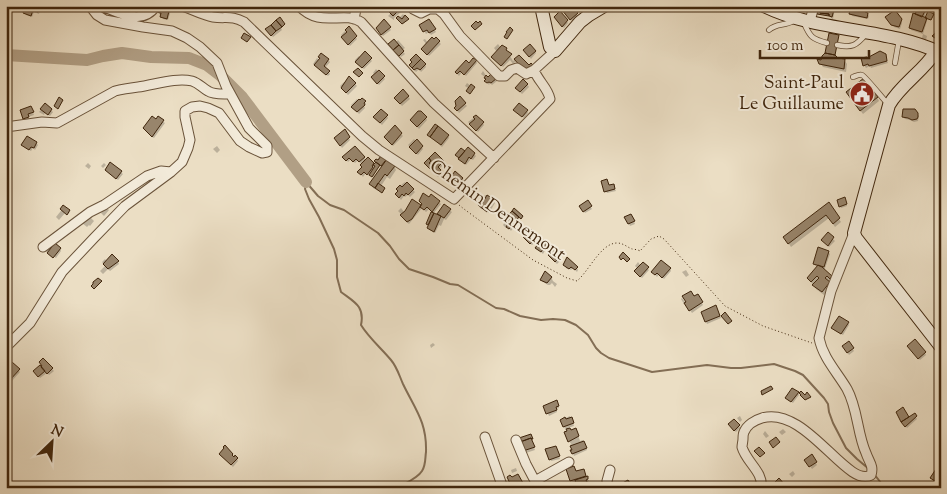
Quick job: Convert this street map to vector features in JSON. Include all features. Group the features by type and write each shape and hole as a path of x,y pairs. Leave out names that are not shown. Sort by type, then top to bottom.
{"main road":[{"path":"541,6 550,47 555,51 588,12 604,6"},
{"path":"764,6 802,19 899,39 938,52 895,96 889,105 854,233 941,347"}],"street":[{"path":"6,347 30,323 62,272 125,206 182,162 190,140 185,111 192,107 200,106 219,113 240,141 262,153 267,152 267,146 250,128 228,90 217,63 200,47 172,31 105,20 97,15 90,6"},
{"path":"102,6 137,17 146,16 156,6"},
{"name":"Chemin Dennemont","path":"182,6 208,16 235,17 244,22 362,136 379,150 454,199"},
{"path":"299,6 314,17 354,19 361,22 434,103 494,158"},
{"path":"354,6 356,10 354,19"},
{"path":"411,6 421,13 429,9 438,9 460,36 499,76 505,76 511,70 517,68 526,74 534,70 555,51"},
{"path":"802,19 814,6"},
{"path":"454,199 550,99 549,93 537,78 534,70"},
{"path":"6,127 42,122 57,123 123,88 178,80 191,80 200,84 208,91 218,94 228,90"},
{"path":"43,247 90,212 104,205 147,176 160,171 171,172"},
{"path":"761,488 762,482 759,475 742,446 744,432 754,420 770,416 785,419 800,426 853,472 867,478 873,470 862,445 848,391 825,357 818,338 830,291 854,233"},
{"path":"484,437 503,488"},
{"path":"516,440 537,484 569,462"},
{"path":"608,488 607,481 610,470"}],"lane":[{"path":"769,30 776,25 802,19 812,37 816,40 827,42"},
{"path":"837,45 846,47 857,44 867,32"},
{"path":"895,63 899,39"},
{"path":"853,77 861,75 865,77 889,105"}],"path":[{"name":"Chemin Dennemont","path":"454,199 464,210 533,260 567,278 577,281 608,245 619,242 632,249 640,250 651,239 659,236 664,239 726,306 763,326 820,346"}],"building":[{"path":"25,6 40,6 38,12 33,10 31,16 23,13"},
{"path":"159,6 170,7 167,19 160,17 161,13 157,12"},
{"path":"214,6 226,6 229,9 224,15"},
{"path":"389,6 398,6 400,9 393,16 386,9"},
{"path":"566,6 573,6 578,13 570,20 562,10"},
{"path":"818,6 835,6 832,17 829,14 820,13 821,8"},
{"path":"851,6 866,8 867,18 849,14"},
{"path":"919,6 926,9 922,17 915,14"},
{"path":"818,7 821,8 820,13 829,14 829,16 817,14"},
{"path":"895,10 902,19 899,27 891,25 885,17"},
{"path":"560,11 568,20 562,27 554,17"},
{"path":"928,11 934,14 931,20 925,18"},
{"path":"913,13 927,18 922,32 909,28"},
{"path":"405,15 409,19 402,24 396,18 398,16 402,19"},
{"path":"280,17 285,24 282,27 276,20"},
{"path":"384,19 391,27 381,35 376,28"},
{"path":"429,19 436,29 429,33 427,30 423,32 419,25"},
{"path":"276,20 282,27 276,31 271,25"},
{"path":"476,21 478,23 480,21 482,24 475,30 471,26"},
{"path":"271,25 276,31 271,36 265,29"},
{"path":"349,26 357,36 348,45 341,37 347,32 345,30"},
{"path":"510,27 513,30 507,39 504,37"},
{"path":"941,30 941,42 932,36"},
{"path":"244,33 251,37 247,42 241,38"},
{"path":"829,33 839,35 835,55 825,53"},
{"path":"432,37 434,39 436,37 440,41 427,55 421,49"},
{"path":"394,39 399,45 393,50 388,44"},
{"path":"530,44 536,51 529,57 523,50"},
{"path":"399,45 404,51 399,56 393,50"},
{"path":"502,45 512,54 501,66 491,57"},
{"path":"365,51 372,58 362,68 355,62"},
{"path":"880,51 886,54 887,61 863,66 861,58 867,58"},
{"path":"321,53 329,59 324,66 330,71 326,75 314,65 320,58 318,57"},
{"path":"825,53 845,59 844,69 819,64 817,59 821,60"},
{"path":"416,54 421,59 412,68 409,65 412,62 410,60"},
{"path":"519,55 529,65 531,63 534,66 530,70 523,69 514,59"},
{"path":"473,58 477,60 464,75 460,71 457,74 455,72 466,60 469,63"},
{"path":"421,59 426,64 420,70 417,68 414,70 412,68"},
{"path":"358,68 363,73 359,77 353,72"},
{"path":"379,70 385,76 377,84 371,77"},
{"path":"492,73 497,78 491,83 484,81 486,75 488,77"},
{"path":"349,76 356,83 346,93 341,88"},
{"name":"Saint-Paul Le Guillaume","path":"864,78 878,97 860,111 846,92"},
{"path":"523,79 528,84 520,92 515,88"},
{"path":"471,84 475,87 470,94 466,91"},
{"path":"403,89 409,96 400,104 394,98"},
{"path":"460,96 466,103 457,111 454,108 456,106 455,101"},
{"path":"59,97 63,100 58,109 54,106"},
{"path":"362,98 366,101 365,105 357,112 351,107"},
{"path":"45,103 52,109 48,115 40,109"},
{"path":"519,103 528,110 522,117 513,110"},
{"path":"31,106 34,112 28,114 29,117 23,119 20,110"},
{"path":"381,109 388,115 380,123 373,117"},
{"path":"903,109 915,109 918,113 917,119 912,120 902,117"},
{"path":"418,111 421,111 427,117 417,127 410,120"},
{"path":"476,115 484,122 476,131 469,124 475,119 473,117"},
{"path":"152,116 156,119 158,116 164,120 152,137 143,128"},
{"path":"435,124 438,126 430,137 427,135"},
{"path":"395,125 402,133 392,145 384,137"},
{"path":"438,126 449,135 441,145 430,137"},
{"path":"345,129 350,137 340,146 334,138"},
{"path":"27,136 37,142 34,148 31,147 29,150 21,145"},
{"path":"417,139 423,146 416,154 409,147"},
{"path":"355,146 365,157 359,162 356,159 353,162 349,158 346,161 342,157"},
{"path":"468,147 475,153 471,159 469,157 465,164 458,159"},
{"path":"461,148 465,151 459,158 455,155"},
{"path":"435,152 444,161 438,167 441,170 437,175 430,169 432,166 429,163 431,161 429,158"},
{"path":"381,156 386,160 381,166 374,161 378,160"},
{"path":"368,157 374,163 373,167 367,175 364,172 361,175 357,172 362,167 360,165"},
{"path":"429,158 431,161 429,163 432,166 430,169 424,163"},
{"path":"387,159 395,166 387,176 385,174 375,188 369,184"},
{"path":"110,162 122,171 116,179 105,170"},
{"path":"376,162 380,165 372,177 369,175"},
{"path":"455,171 463,178 455,187 448,181"},
{"path":"607,179 609,185 614,184 615,189 604,192 601,181"},
{"path":"407,182 414,189 408,195 406,193 404,196 402,194 399,198 395,194 398,191 396,189 400,185 402,187"},
{"path":"378,183 385,188 382,193 375,188"},
{"path":"423,193 429,197 431,194 440,201 432,212 427,207 424,210 420,207 422,204 419,201"},
{"path":"487,195 495,200 487,212 478,205 479,203 482,204"},
{"path":"845,197 847,204 839,207 837,200"},
{"path":"412,199 421,205 412,219 407,222 400,215 405,211"},
{"path":"588,200 592,206 583,212 579,206"},
{"path":"829,202 840,218 833,224 826,215 788,244 783,237"},
{"path":"444,204 451,209 444,218 437,214"},
{"path":"63,205 70,210 67,215 60,209"},
{"path":"514,208 523,216 521,219 512,211"},
{"path":"512,211 519,217 509,229 506,227 508,224 503,221"},
{"path":"431,212 434,213 428,225 426,224"},
{"path":"434,213 441,216 434,232 427,228"},
{"path":"631,214 635,221 628,224 624,217"},
{"path":"531,229 538,236 530,244 523,237"},
{"path":"828,232 834,237 828,246 821,240"},
{"path":"542,239 548,243 541,252 535,248"},
{"path":"55,243 61,248 53,258 47,253"},
{"path":"550,244 561,256 555,262 548,255 550,253 546,249"},
{"path":"818,247 829,251 824,267 813,264"},
{"path":"623,252 630,259 627,262 619,257"},
{"path":"112,254 119,261 108,269 103,264"},
{"path":"567,257 578,267 575,270 563,265"},
{"path":"661,260 671,268 662,278 657,273 655,275 651,272"},
{"path":"643,262 649,267 640,277 634,271"},
{"path":"818,265 832,276 830,279 827,276 825,278 830,282 822,292 812,285 819,278 817,276 811,282 807,278"},
{"path":"545,271 552,277 547,283 540,280"},
{"path":"98,278 102,281 94,289 91,286"},
{"path":"691,291 694,296 698,294 703,302 689,311 682,296"},
{"path":"716,305 720,316 705,322 701,312"},
{"path":"725,312 732,321 728,324 721,316"},
{"path":"839,316 849,322 841,334 831,328"},
{"path":"915,339 926,352 918,359 907,346"},
{"path":"849,341 854,348 847,353 842,346"},
{"path":"43,358 53,368 47,374 39,362"},
{"path":"12,362 20,369 9,381 6,378 6,368"},
{"path":"40,365 45,371 38,377 33,371"},
{"path":"771,386 773,389 762,395 761,391"},
{"path":"792,388 799,392 791,402 785,398"},
{"path":"801,391 805,395 807,392 811,397 805,400 799,393"},
{"path":"557,400 559,406 556,407 557,410 546,414 543,406"},
{"path":"903,407 909,417 901,422 896,412"},
{"path":"915,413 917,416 905,427 901,422"},
{"path":"565,417 566,419 572,417 574,423 563,427 560,420"},
{"path":"734,419 740,425 734,431 728,424"},
{"path":"570,428 571,430 576,428 579,436 568,442 564,432"},
{"path":"531,434 533,439 520,442 519,438"},
{"path":"776,437 780,442 773,448 769,442"},
{"path":"531,438 535,447 523,451 520,442"},
{"path":"584,441 587,448 572,454 570,446"},
{"path":"225,445 234,457 235,455 238,458 231,465 219,454"},
{"path":"556,446 560,456 549,460 545,449"},
{"path":"759,447 765,453 760,457 754,451"},
{"path":"812,454 817,462 809,467 804,460"},
{"path":"574,466 576,471 584,469 586,476 570,481 566,469"},
{"path":"938,466 941,468 941,475 937,482 930,478"},
{"path":"518,474 523,483 512,488 507,477"},
{"path":"588,476 586,480 589,486 577,488 575,480"},
{"path":"779,478 785,485 782,488 778,488 774,483"},
{"path":"628,480 633,488 619,488 617,486"}],"waterway":[{"path":"6,55 87,60 122,53 151,57 189,58 207,65 242,97 306,182"},
{"path":"306,182 318,196 330,205 344,210 378,233 409,269 450,284 458,285 496,308 504,309 520,316 541,320 565,320 576,325 588,335 596,348 609,358 652,372 707,365 741,368 774,364 803,375 828,404 833,423 846,448 869,469"},
{"path":"306,184 305,189 309,199 334,249 337,260 337,277 341,292 360,309 361,325 395,365 425,432 426,452 423,469 411,481 397,488"},
{"path":"874,474 885,488"}],"place":[{"name":"Saint-Paul Le Guillaume","path":"862,94"}]}
